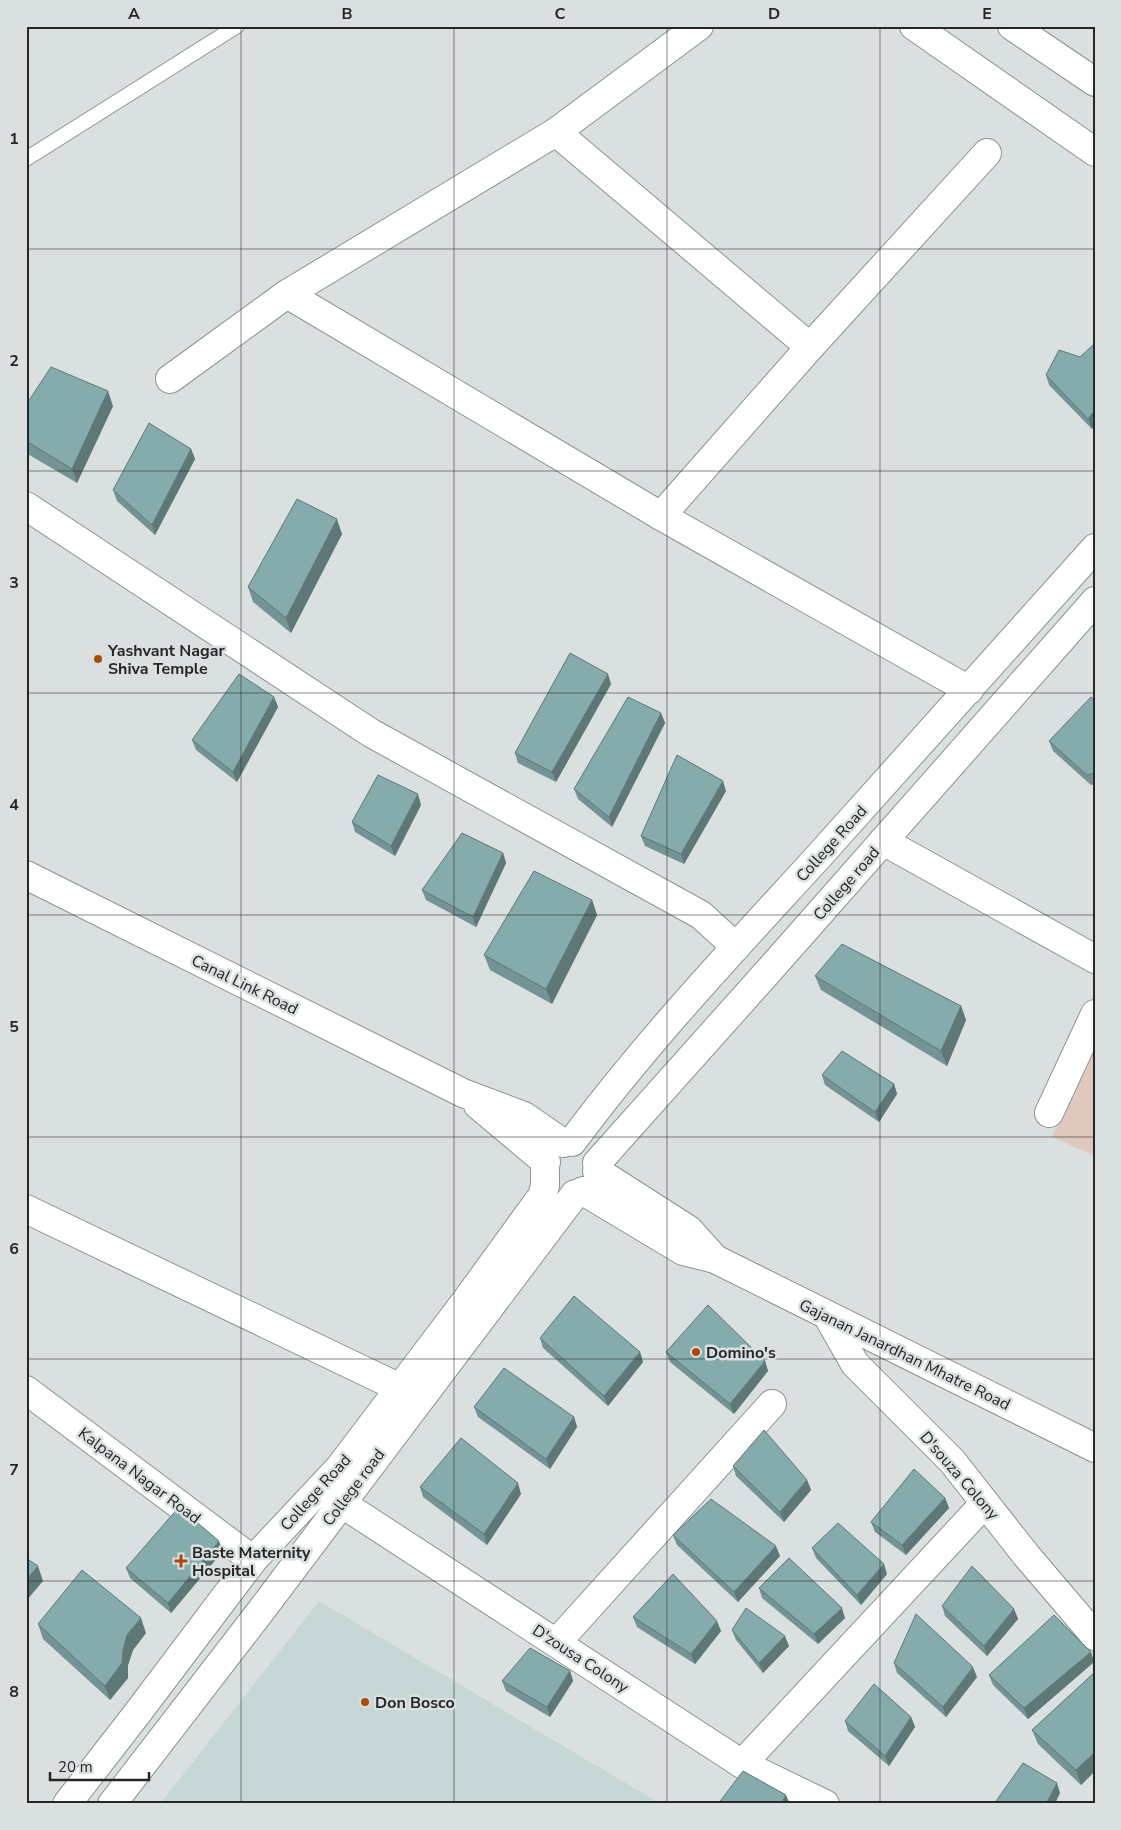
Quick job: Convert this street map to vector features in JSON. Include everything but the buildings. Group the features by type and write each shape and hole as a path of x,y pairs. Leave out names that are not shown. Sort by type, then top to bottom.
{"street":[{"path":"170,379 287,294 556,132 699,26"},
{"path":"914,26 1095,152"},
{"path":"1012,26 1095,82"},
{"path":"556,132 810,347"},
{"path":"661,516 810,347 987,153"},
{"path":"287,294 661,516 969,690"},
{"path":"26,506 371,733 701,915 736,947"},
{"name":"College Road","path":"67,1804 253,1560 340,1466 400,1388 542,1196 556,1154 614,1085 736,947 1095,548"},
{"name":"College road","path":"112,1804 588,1180 883,841 1095,602"},
{"path":"883,841 1095,959"},
{"name":"Canal Link Road","path":"26,875 463,1093 524,1116 556,1154"},
{"path":"1049,1113 1095,1014"},
{"path":"580,1144 588,1148 593,1155 588,1180 566,1194 552,1186 547,1179 556,1154 580,1144"},
{"name":"Gajanan Janardhan Mhatre Road","path":"588,1180 689,1230 715,1259 1095,1448"},
{"path":"26,1209 400,1388"},
{"name":"D'souza Colony","path":"827,1315 855,1364 952,1461 1026,1555 1095,1636"},
{"name":"Kalpana Nagar Road","path":"26,1390 253,1560"},
{"path":"557,1642 772,1404"},
{"name":"D'zousa Colony","path":"341,1503 742,1764 825,1804"},
{"path":"742,1764 985,1503"}],"lane":[{"path":"26,159 238,26"}],"shaded area":[{"path":"1095,1047 1095,1156 1052,1137"},
{"name":"Don Bosco","path":"319,1601 661,1804 160,1804"}],"place":[{"name":"Yashvant Nagar Shiva Temple","path":"98,659"},
{"name":"Domino's","path":"696,1352"},
{"name":"Baste Maternity Hospital","path":"181,1561"},
{"name":"Don Bosco","path":"365,1702"}]}
